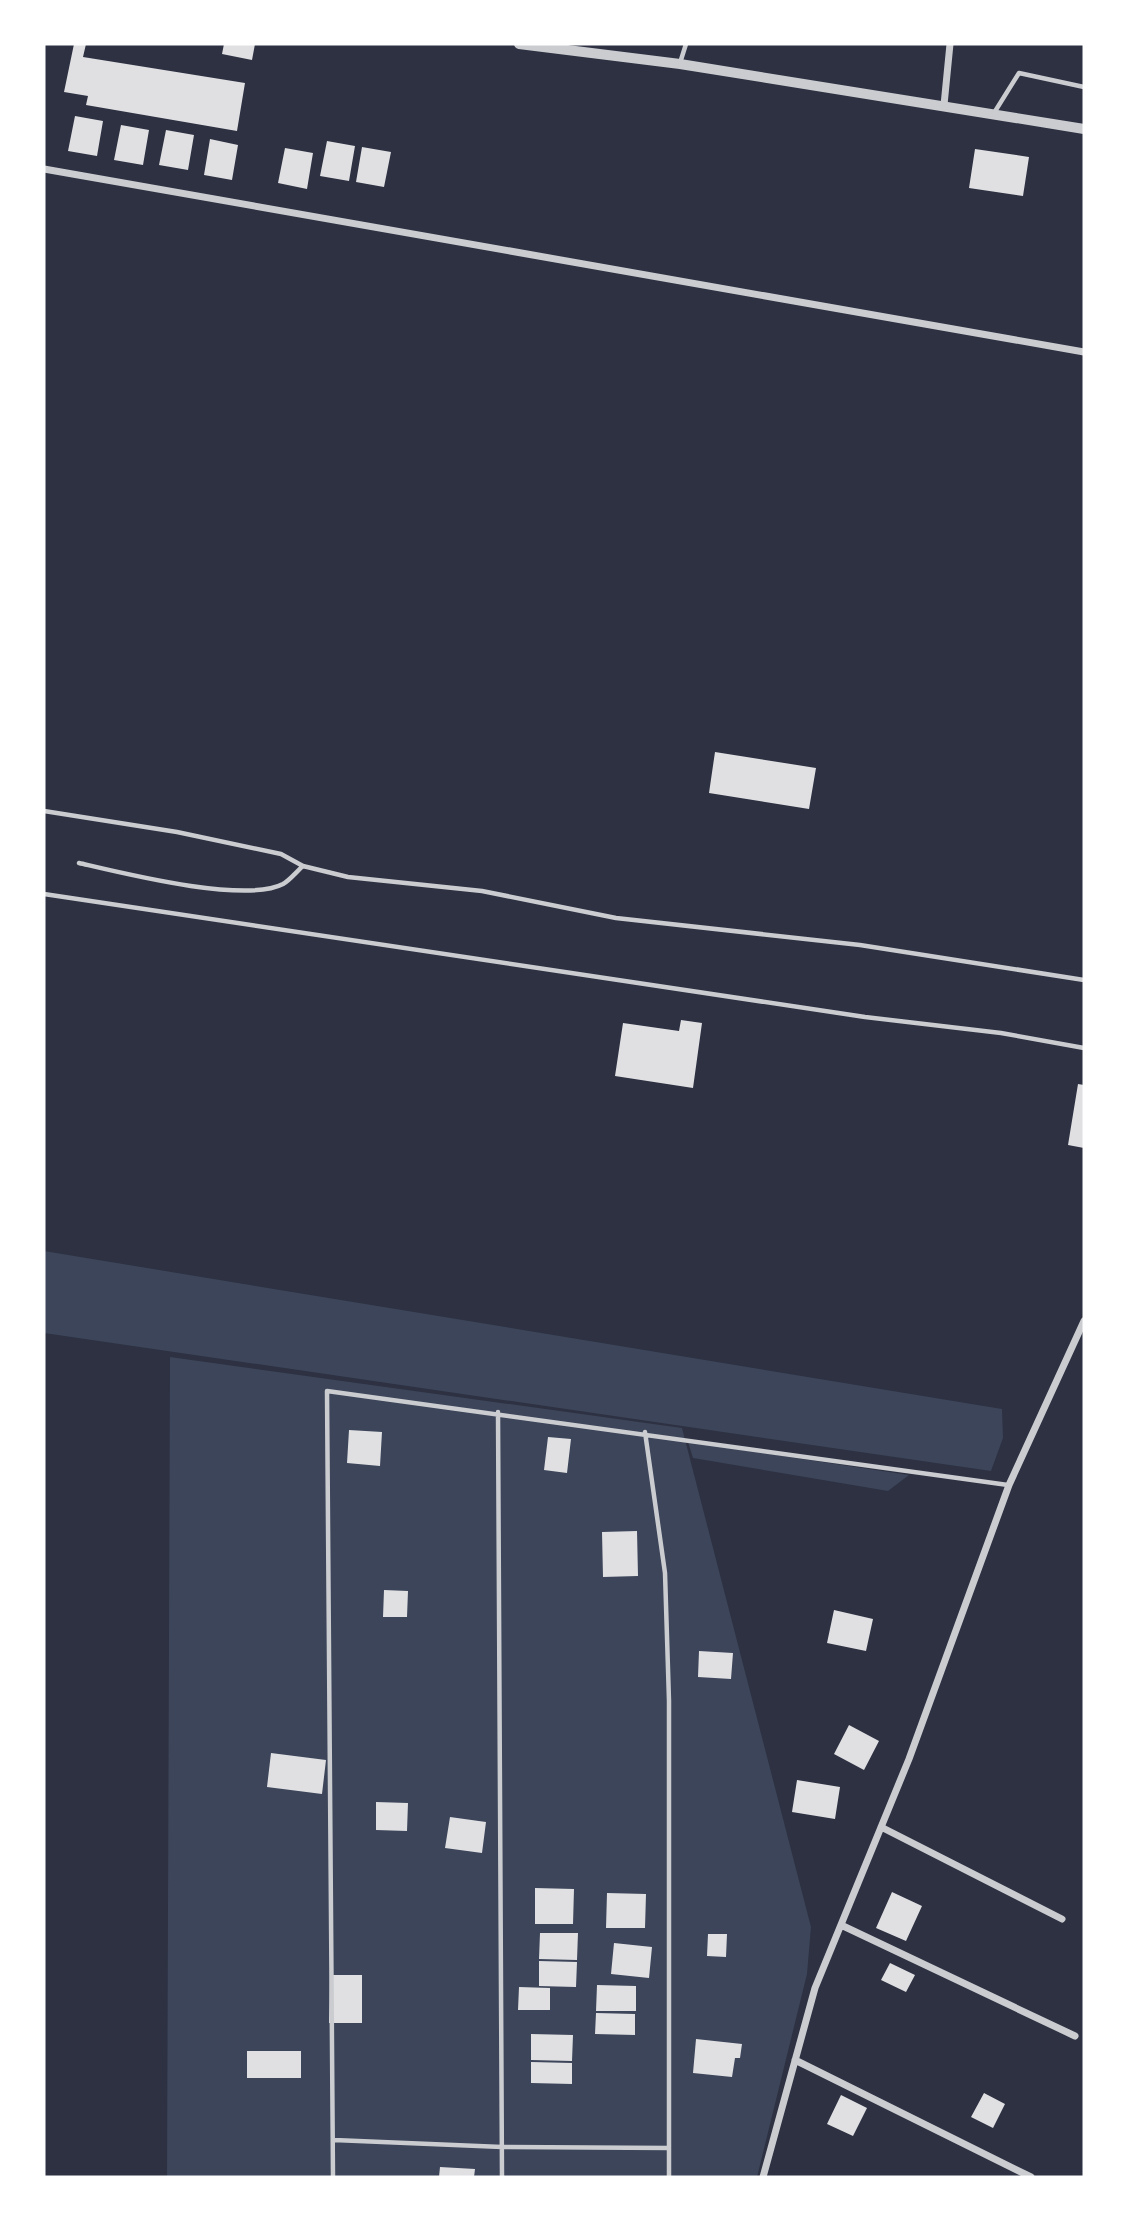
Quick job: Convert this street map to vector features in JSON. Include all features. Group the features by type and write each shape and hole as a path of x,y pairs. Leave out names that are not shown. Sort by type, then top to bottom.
{"street":[{"path":"525,44 680,64 1084,129"},
{"path":"944,105 950,44"},
{"path":"44,169 1084,352"},
{"path":"763,2177 815,1988 909,1759 1009,1485 1084,1321"},
{"path":"881,1827 1062,1919"},
{"path":"841,1925 1075,2036"},
{"path":"795,2060 1031,2177"}],"lane":[{"path":"680,64 686,44"},
{"path":"994,114 1019,73 1084,87"},
{"path":"44,811 177,832 281,854 303,866 348,877 482,891 616,918 860,945 1084,980"},
{"path":"79,863 178,884 253,891 283,884 303,866"},
{"path":"44,894 864,1017 1001,1033 1084,1048"},
{"path":"333,2177 327,1391 645,1432 1009,1485"},
{"path":"498,1412 502,2177"},
{"path":"645,1432 666,1599 669,1700 669,2177"},
{"path":"334,2140 502,2147 669,2148"}],"shaded area":[{"path":"44,1251 1002,1409 1003,1438 991,1471 44,1333"},
{"path":"170,1357 682,1428 811,1927 807,1974 757,2177 167,2177"},
{"path":"688,1442 909,1475 888,1491 693,1458"}],"building":[{"path":"74,44 86,44 83,57 245,83 237,131 86,105 88,96 64,92"},
{"path":"224,44 255,44 252,60 222,54"},
{"path":"75,116 103,121 97,156 68,151"},
{"path":"121,125 149,130 143,165 114,160"},
{"path":"166,130 194,135 188,170 159,165"},
{"path":"210,139 238,145 232,180 204,175"},
{"path":"327,141 355,146 349,181 320,176"},
{"path":"362,147 391,152 384,187 356,182"},
{"path":"285,148 313,153 307,189 278,183"},
{"path":"975,149 1029,157 1023,196 969,188"},
{"path":"715,752 816,768 809,809 709,793"},
{"path":"681,1020 702,1023 693,1088 615,1076 623,1023 679,1031"},
{"path":"1078,1084 1084,1085 1084,1148 1068,1145"},
{"path":"349,1430 382,1432 380,1466 347,1463"},
{"path":"548,1437 571,1439 567,1473 544,1470"},
{"path":"637,1531 638,1576 603,1577 602,1532"},
{"path":"384,1590 408,1591 407,1617 383,1617"},
{"path":"834,1610 873,1619 866,1651 827,1643"},
{"path":"699,1651 733,1653 731,1679 698,1677"},
{"path":"849,1725 879,1741 864,1770 834,1754"},
{"path":"271,1753 326,1760 322,1794 267,1787"},
{"path":"797,1780 840,1787 835,1819 792,1812"},
{"path":"376,1802 408,1803 407,1831 376,1830"},
{"path":"450,1817 486,1822 482,1853 445,1848"},
{"path":"535,1888 574,1889 573,1924 535,1924"},
{"path":"892,1892 922,1906 906,1941 876,1928"},
{"path":"607,1893 646,1894 645,1928 606,1928"},
{"path":"540,1933 578,1933 577,1960 539,1959"},
{"path":"708,1934 727,1934 726,1957 707,1956"},
{"path":"614,1943 652,1947 649,1978 611,1974"},
{"path":"539,1961 577,1962 576,1987 539,1986"},
{"path":"890,1963 915,1975 906,1992 881,1980"},
{"path":"330,1975 362,1975 362,2023 329,2023"},
{"path":"597,1985 636,1986 636,2011 596,2011"},
{"path":"519,1987 550,1988 550,2010 518,2010"},
{"path":"596,2013 635,2014 635,2035 595,2034"},
{"path":"531,2034 573,2035 572,2061 531,2060"},
{"path":"696,2039 742,2044 740,2058 735,2058 732,2077 693,2073"},
{"path":"247,2051 301,2051 301,2078 247,2078"},
{"path":"531,2062 572,2063 572,2084 531,2083"},
{"path":"984,2093 1005,2104 993,2128 971,2117"},
{"path":"841,2095 867,2108 853,2136 827,2124"},
{"path":"440,2167 475,2169 474,2177 439,2177"}]}
